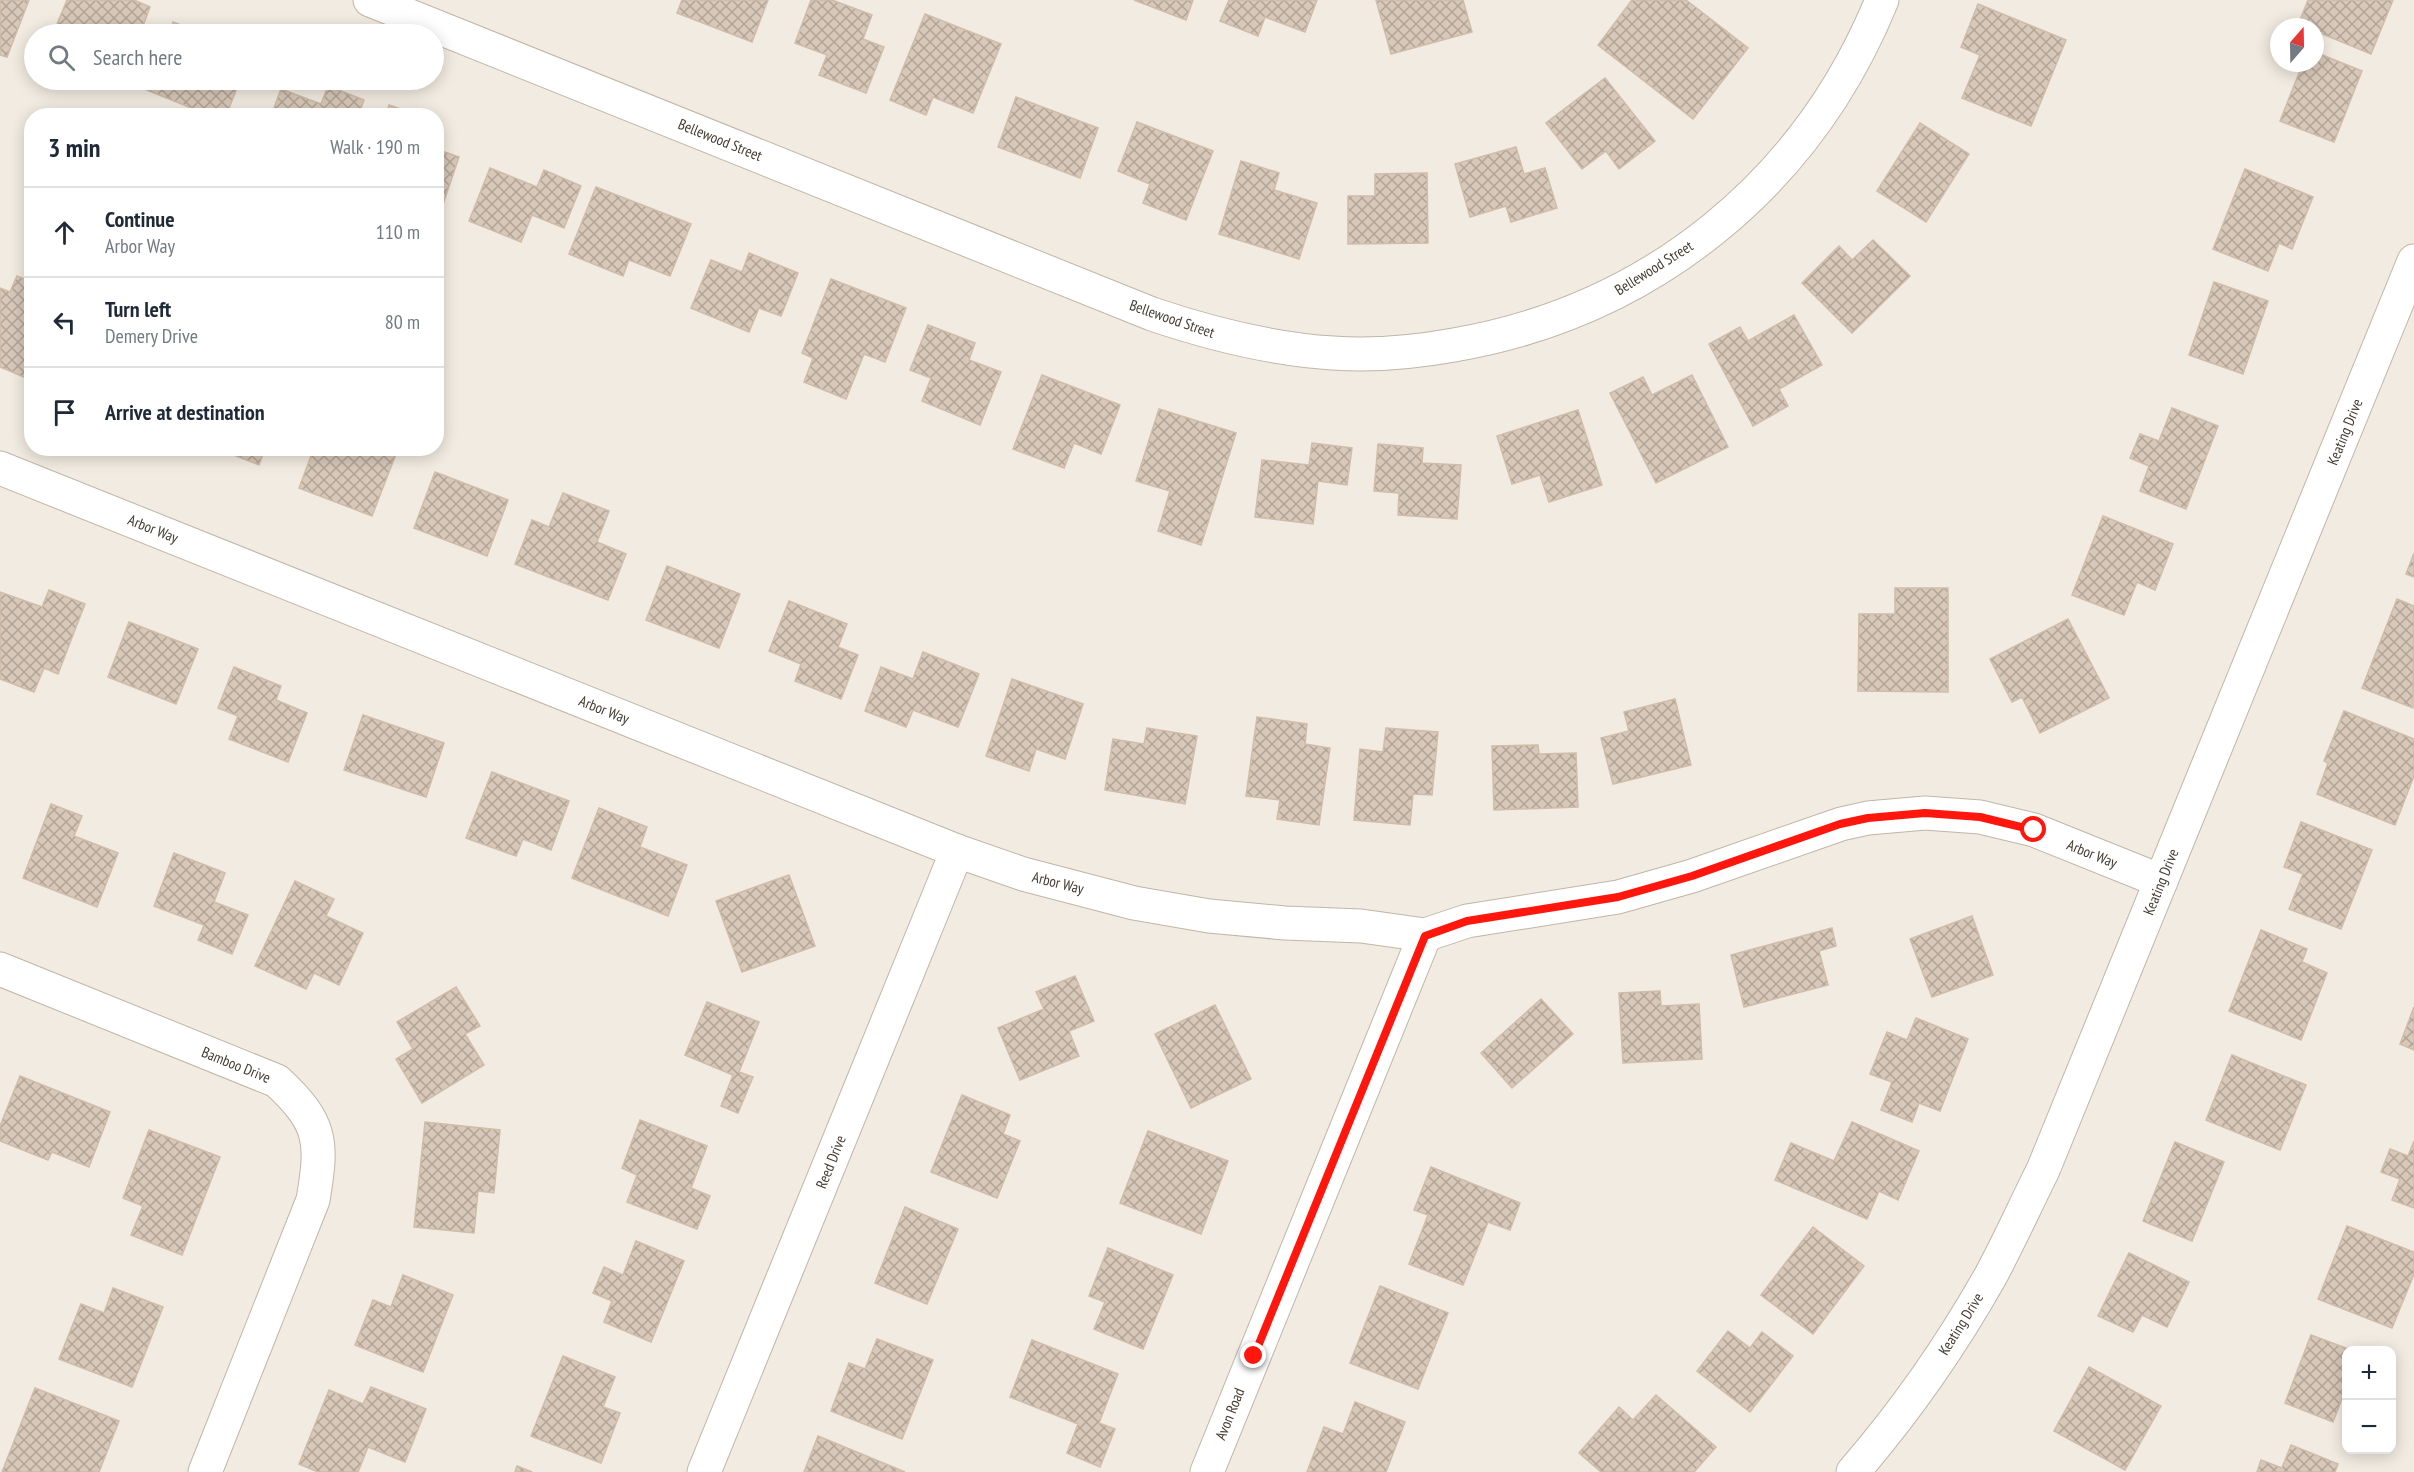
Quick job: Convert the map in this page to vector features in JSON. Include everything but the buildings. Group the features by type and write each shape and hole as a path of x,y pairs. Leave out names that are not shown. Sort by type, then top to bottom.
{"street":[{"name":"Bellewood Street","path":"370,0 430,24"},
{"name":"Bellewood Street","path":"444,30 1152,314 1214,334 1281,348 1335,353 1415,351 1495,338 1572,313 1601,300 1689,249 1751,197 1788,158 1836,93 1863,46 1882,0"},
{"name":"Keating Drive","path":"1853,1472 1880,1442 1927,1378 1990,1277 2043,1170 2414,261"},
{"name":"Arbor Way","path":"0,468 957,851 1023,874 1134,903 1209,916 1285,923 1361,926 1425,936 1467,921 1618,897 1692,876 1840,824 1868,818 1925,813 1980,817 2034,830 2161,882"},
{"name":"Reed Drive","path":"704,1472 957,851"},
{"name":"Avon Road","path":"1207,1472 1425,936"},
{"name":"Bamboo Drive","path":"0,969 277,1081 299,1101 314,1127 321,1156 313,1200 205,1472"}],"route":[{"path":"1254,1356 1425,936 1467,921 1618,897 1692,876 1840,824 1868,818 1925,813 1980,817 2034,830"}]}
